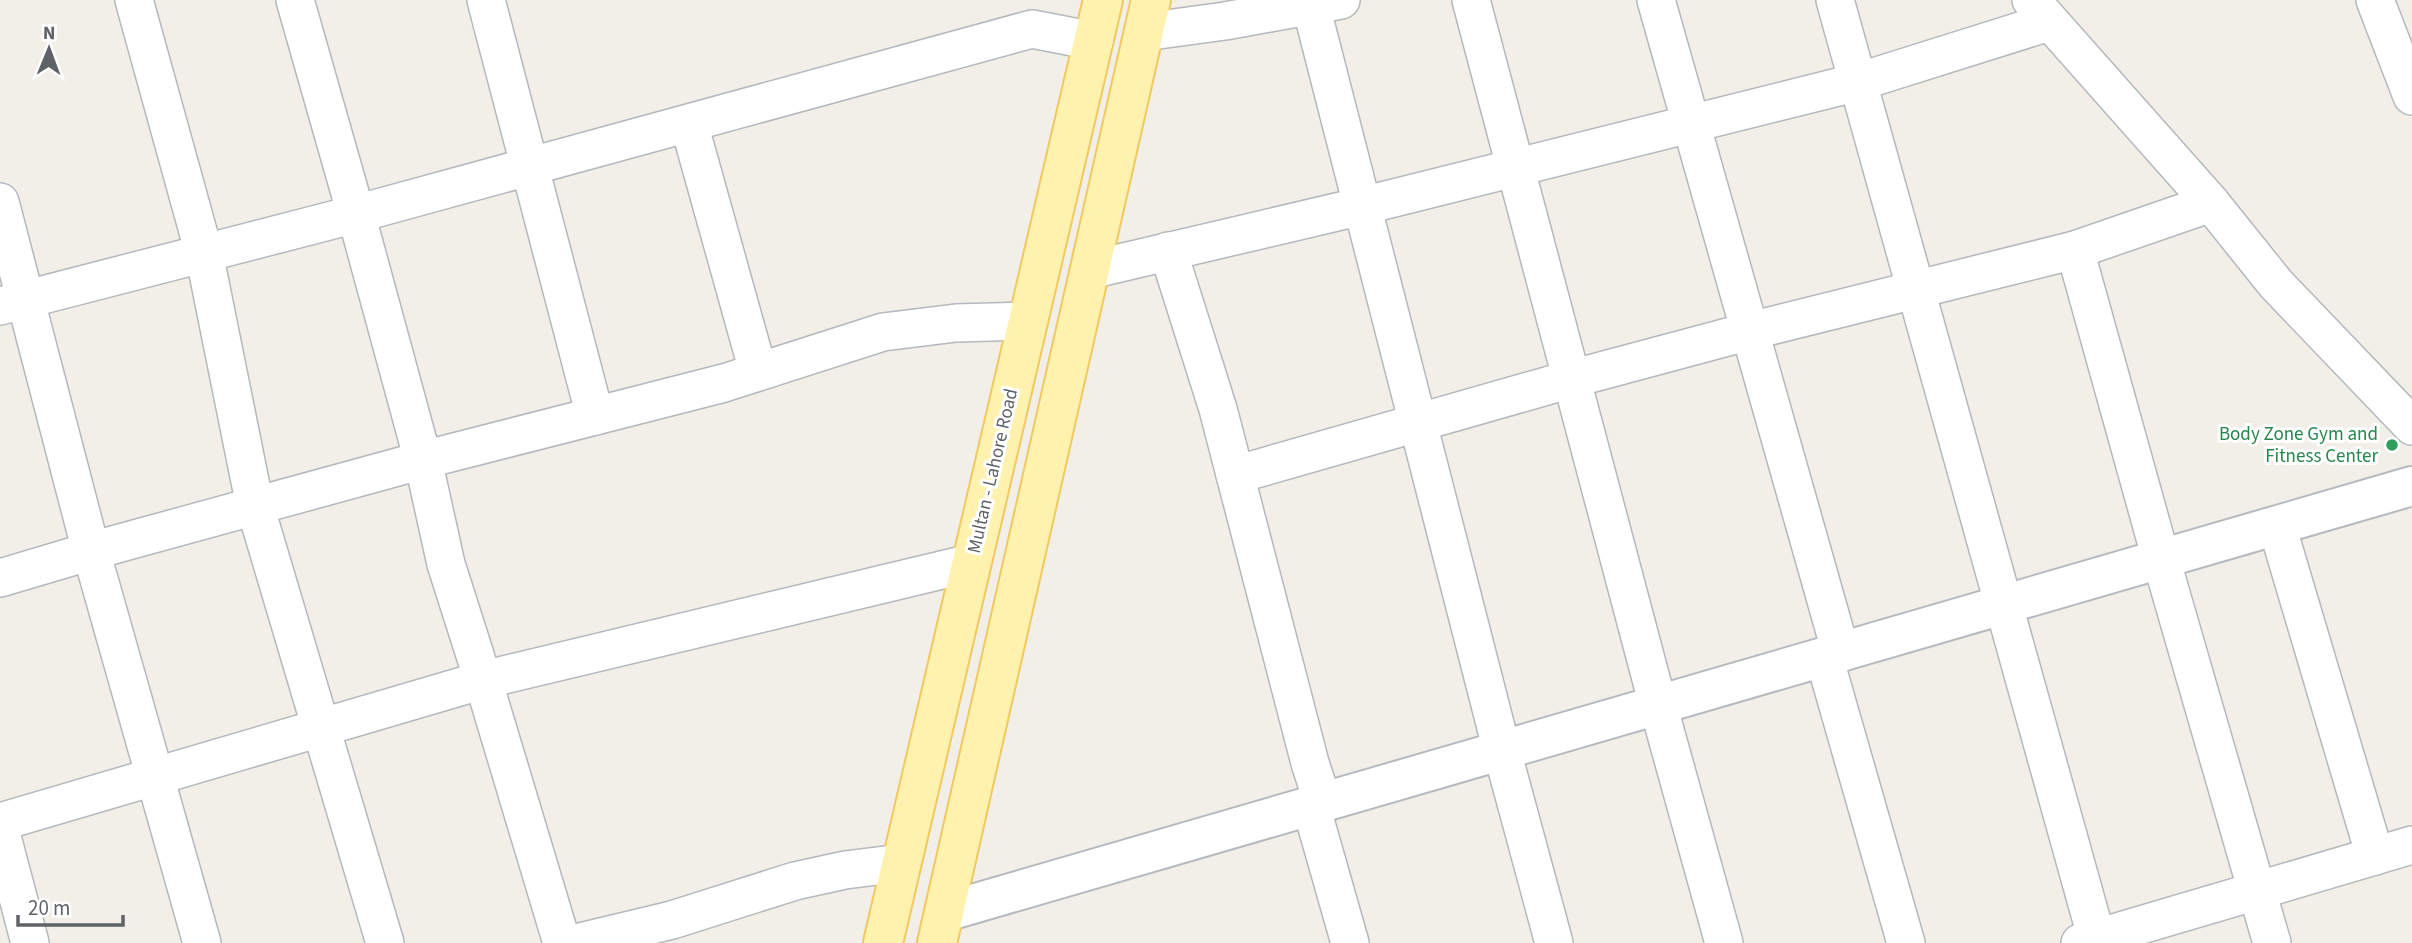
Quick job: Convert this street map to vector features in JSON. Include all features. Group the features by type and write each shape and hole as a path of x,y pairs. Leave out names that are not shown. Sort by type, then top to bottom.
{"main road":[{"name":"Multan - Lahore Road","path":"883,943 1103,0"},
{"path":"941,928 1147,16"}],"street":[{"path":"134,0 204,253 255,506 385,943"},
{"path":"295,0 423,460 446,564 562,943"},
{"path":"486,0 596,416"},
{"path":"1471,0 1724,943"},
{"path":"1656,0 1750,331 1906,943"},
{"path":"1835,0 2004,605 2092,941 2412,845"},
{"path":"2375,0 2412,96"},
{"path":"1147,16 1326,3 1362,206 1554,943"},
{"path":"1090,270 1362,206 1858,82 2040,11 2211,203 2276,284 2412,426"},
{"path":"13,302 356,214 1032,29 1094,41"},
{"path":"689,124 758,372"},
{"path":"0,202 13,302 91,551 202,943"},
{"path":"1236,475 1571,379 1750,331 2075,250 2211,203"},
{"path":"2075,250 2272,943"},
{"path":"1168,251 1236,475 1310,763 1350,943"},
{"path":"0,578 423,460 724,383 883,332 956,323 1028,321"},
{"path":"941,928 1317,804 2412,486"},
{"path":"2277,526 2375,856"},
{"path":"0,822 483,680 971,563"},
{"path":"0,829 30,943"},
{"path":"576,943 672,920 795,881 845,870 901,863"}],"place":[{"name":"Body Zone Gym and Fitness Center","path":"2392,445"}]}
